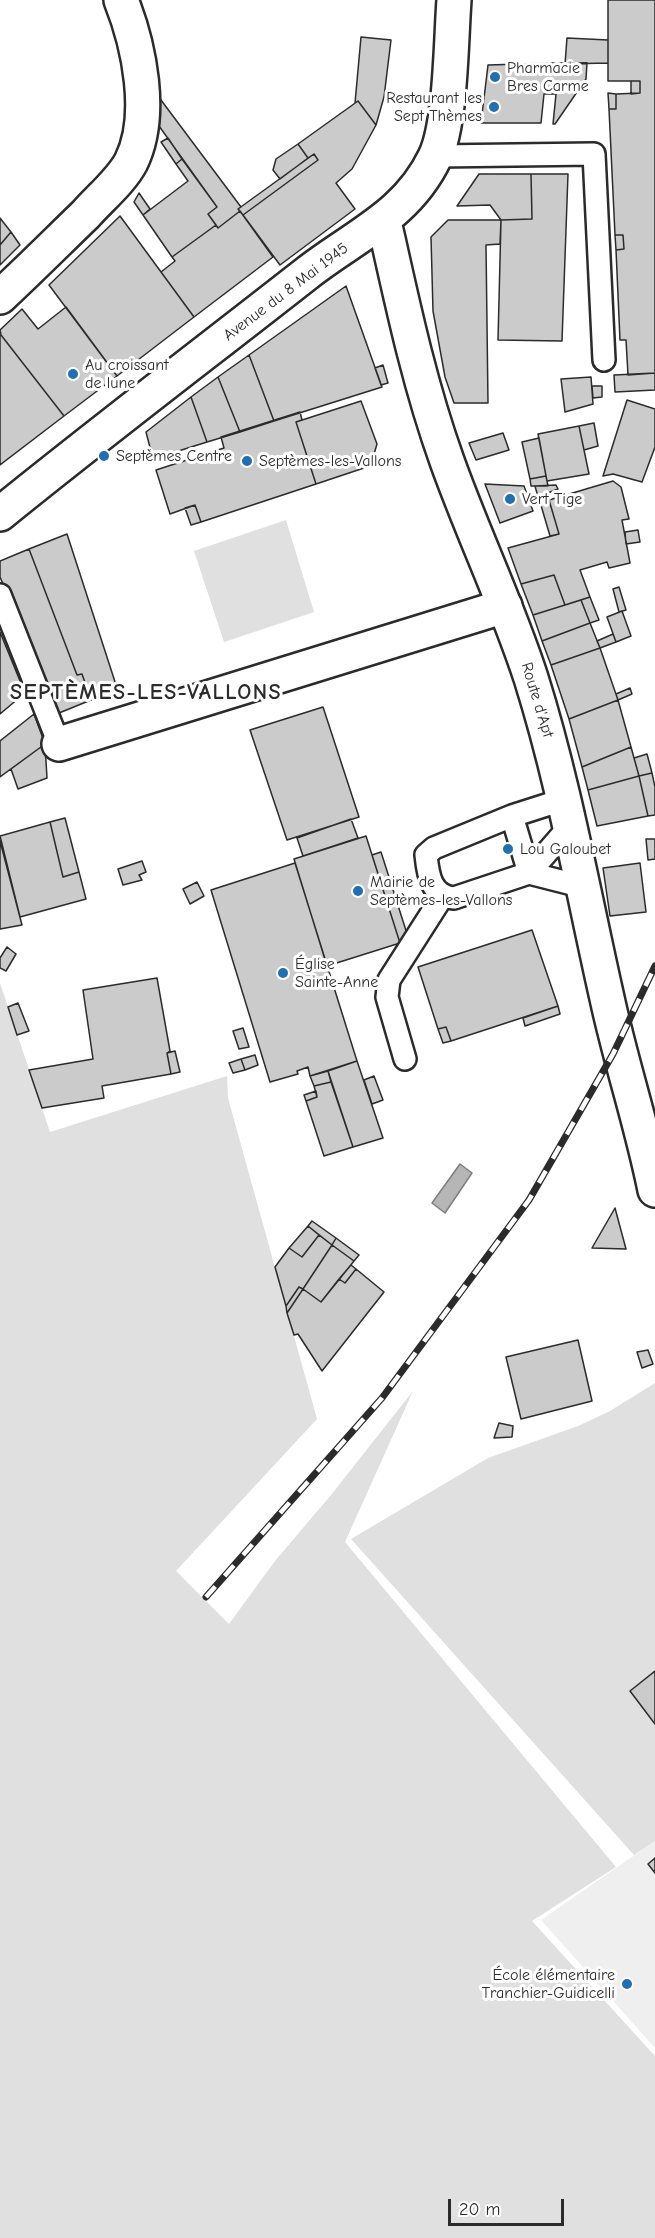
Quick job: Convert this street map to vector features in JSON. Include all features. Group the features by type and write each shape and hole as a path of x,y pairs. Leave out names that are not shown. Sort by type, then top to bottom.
{"main road":[{"name":"Avenue du 8 Mai 1945","path":"0,514 309,271 384,221 418,186 436,156 443,131 454,0"},
{"path":"0,297 104,195 131,162 140,132 142,95 139,60 119,3"},
{"name":"Route d'Apt","path":"384,221 410,340 443,450 531,677 550,743 584,887 607,1000 655,1190"},
{"path":"59,744 505,606"}],"lane":[{"path":"436,156 594,154 604,360"},
{"path":"0,595 59,744"},
{"path":"566,814 512,816 434,848 426,855 435,891 442,897 454,898 529,873 584,887"},
{"path":"529,873 566,814"},
{"path":"512,816 529,873"},
{"path":"405,1059 387,997 388,980 442,897"}],"shaded area":[{"path":"286,520 314,612 224,642 194,551"},
{"path":"0,983 50,1132 227,1076 228,1098 317,1419 176,1571 229,1624 275,1561 331,1495 413,1391 345,1542 616,1867 532,1921 655,2056 655,2238 0,2238"},
{"path":"460,1164 472,1173 445,1213 432,1203"},
{"path":"655,1383 655,1671 630,1691 655,1724 655,1841 634,1855 351,1539 488,1458 578,1426 610,1411"},
{"name":"École élémentaire Tranchier-Guidicelli","path":"655,1841 655,2048 541,1920"}],"building":[{"path":"608,0 655,0 655,373 628,375 626,340 620,340 616,250 624,249 623,235 615,235 609,109 616,109 616,94 640,93 640,81 608,81"},
{"path":"361,37 391,40 384,97 376,125 358,101 355,103"},
{"path":"567,38 608,40 608,63 565,64"},
{"path":"587,63 586,79 555,124 553,124 556,94 544,94 541,123 481,123 488,65"},
{"path":"631,81 640,81 640,93 631,94"},
{"path":"608,93 616,94 616,109 609,109"},
{"path":"158,96 241,207 238,209 240,211 218,228 208,214 217,207 159,126"},
{"path":"358,101 376,125 352,169 336,183 355,209 280,265 243,215 318,160 314,154 308,158 298,144"},
{"path":"168,138 182,159 176,164 161,142"},
{"path":"298,144 308,158 280,179 273,170 276,159"},
{"path":"314,154 318,160 243,215 238,209"},
{"path":"182,159 217,207 208,214 216,225 172,257 143,215 188,181 176,164"},
{"path":"479,174 531,174 532,219 501,220 490,205 457,206"},
{"path":"531,174 568,174 562,341 498,340 501,220 532,219"},
{"path":"139,193 150,209 143,215 134,202"},
{"path":"240,211 273,257 194,317 161,272 175,261 172,257 216,225 218,228"},
{"path":"120,216 194,317 117,376 49,285"},
{"path":"0,218 11,232 0,245"},
{"path":"448,220 501,220 500,244 486,245 488,403 454,403 445,377 433,311 431,237"},
{"path":"11,232 20,245 0,265 0,245"},
{"path":"615,235 623,235 624,249 616,250"},
{"path":"346,286 382,387 274,421 249,355"},
{"path":"66,307 117,376 64,416 1,335 0,330 22,309 38,329"},
{"path":"0,336 64,416 0,465"},
{"path":"249,355 274,421 240,432 218,377"},
{"path":"383,365 388,383 381,385 375,368"},
{"path":"655,373 655,390 615,392 614,375"},
{"path":"218,377 240,432 207,442 191,397"},
{"path":"591,377 593,404 565,412 561,379"},
{"path":"592,386 602,386 602,397 593,398"},
{"path":"191,397 207,442 153,459 146,432"},
{"path":"627,400 655,409 655,447 642,482 613,474 603,476"},
{"path":"361,401 377,444 372,461 364,468 316,484 296,422"},
{"name":"Septèmes-les-Vallons","path":"300,412 302,420 296,422 316,484 201,522 195,505 170,514 156,470 224,448 221,437"},
{"path":"594,423 598,446 584,450 579,426"},
{"path":"579,426 589,474 547,481 538,434"},
{"path":"503,433 509,450 476,460 469,443"},
{"path":"539,438 546,476 530,479 522,442"},
{"path":"546,476 548,486 531,486 530,479"},
{"path":"613,481 621,487 629,519 622,520 630,563 609,568 607,562 580,570 590,597 565,605 554,575 521,584 508,548 559,534 549,500"},
{"name":"Vert Tige","path":"485,484 524,486 533,511 500,523"},
{"path":"556,485 558,489 538,497 535,486"},
{"path":"549,500 559,534 550,536 540,502"},
{"path":"195,505 201,522 191,525 185,508"},
{"path":"638,530 640,542 626,544 625,532"},
{"path":"67,534 118,691 91,700 82,674 77,675 29,549"},
{"path":"29,549 77,675 82,674 91,700 59,713 0,577 0,561"},
{"path":"554,575 565,605 533,615 521,584"},
{"path":"619,587 626,610 619,612 613,589"},
{"path":"590,597 599,620 590,623 581,600"},
{"path":"581,600 590,623 542,641 533,615"},
{"path":"622,611 631,636 616,642 607,617"},
{"path":"590,623 600,648 551,665 542,641"},
{"path":"0,632 25,693 0,714"},
{"path":"613,634 616,642 600,648 597,641"},
{"path":"600,648 618,700 569,719 551,665"},
{"path":"630,688 632,694 618,700 616,694"},
{"path":"618,700 631,747 582,767 569,719"},
{"path":"323,707 359,817 287,840 250,730"},
{"path":"34,714 45,744 0,777 0,741"},
{"path":"45,744 47,778 18,789 11,769"},
{"path":"631,747 639,776 588,790 582,767"},
{"path":"647,754 652,773 639,776 634,758"},
{"path":"652,773 655,787 655,815 648,816 639,776"},
{"path":"639,776 648,816 597,826 588,790"},
{"path":"65,818 79,872 63,877 50,822"},
{"path":"351,819 358,838 303,856 297,838"},
{"path":"50,822 63,877 79,872 86,899 20,917 0,836"},
{"path":"366,836 400,943 327,966 294,859"},
{"path":"646,839 655,839 655,859 648,860"},
{"path":"0,841 22,925 0,929"},
{"path":"381,852 409,940 400,943 372,855"},
{"path":"142,861 146,872 139,875 142,880 123,885 118,869"},
{"name":"Église Sainte-Anne","path":"295,863 357,1061 310,1076 308,1067 297,1071 298,1074 270,1082 211,890"},
{"path":"640,863 646,912 610,916 603,868"},
{"path":"197,882 204,896 190,904 183,889"},
{"path":"532,930 558,1006 451,1041 446,1027 438,1029 418,967"},
{"path":"7,947 16,954 6,971 0,968 0,958"},
{"path":"157,978 170,1051 167,1053 171,1074 102,1086 104,1098 42,1108 29,1070 93,1059 83,990"},
{"path":"18,1003 29,1031 17,1035 8,1007"},
{"path":"558,1006 560,1014 525,1026 523,1018"},
{"path":"446,1027 451,1041 443,1043 438,1029"},
{"path":"243,1028 249,1047 239,1049 233,1031"},
{"path":"175,1051 180,1072 171,1074 167,1053"},
{"path":"255,1055 258,1065 245,1070 241,1059"},
{"path":"241,1059 245,1070 233,1073 229,1063"},
{"path":"357,1061 383,1138 353,1147 328,1071"},
{"path":"328,1071 331,1082 314,1086 310,1076"},
{"path":"374,1076 383,1100 372,1104 364,1080"},
{"path":"331,1082 353,1147 324,1156 306,1101 317,1097 314,1086"},
{"path":"316,1091 317,1097 306,1101 304,1095"},
{"path":"615,1208 626,1249 592,1248 596,1241"},
{"path":"312,1221 336,1238 332,1245 308,1226"},
{"path":"308,1226 319,1235 302,1257 289,1248"},
{"path":"319,1235 332,1245 303,1289 299,1287 286,1306 275,1267 289,1248 302,1257"},
{"path":"336,1238 359,1255 354,1261 332,1245"},
{"path":"332,1245 354,1261 321,1302 303,1289"},
{"path":"351,1265 356,1269 345,1283 339,1279"},
{"path":"356,1269 384,1292 322,1371 298,1334 294,1335 287,1313 303,1289 321,1302 339,1279 345,1283"},
{"path":"299,1287 303,1289 287,1313 286,1306"},
{"path":"578,1340 592,1401 521,1419 506,1357"},
{"path":"648,1350 653,1364 642,1368 637,1352"},
{"path":"499,1423 513,1426 512,1437 494,1438"},
{"path":"655,1671 655,1724 630,1691"},
{"path":"655,1858 655,1873 648,1864"}],"railway":[{"path":"206,1597 382,1398 529,1200 613,1054 655,966"}],"place":[{"name":"Pharmacie Bres Carme","path":"495,77"},
{"name":"Restaurant les Sept Thèmes","path":"494,107"},
{"name":"Au croissant de lune","path":"73,374"},
{"name":"Septèmes Centre","path":"104,456"},
{"name":"Septèmes-les-Vallons","path":"247,461"},
{"name":"Vert Tige","path":"510,499"},
{"name":"Lou Galoubet","path":"508,849"},
{"name":"Mairie de Septèmes-les-Vallons","path":"358,891"},
{"name":"Église Sainte-Anne","path":"283,973"},
{"name":"École élémentaire Tranchier-Guidicelli","path":"627,1984"}],"district":[{"name":"SEPTÈMES-LES-VALLONS","path":"146,693"}]}
